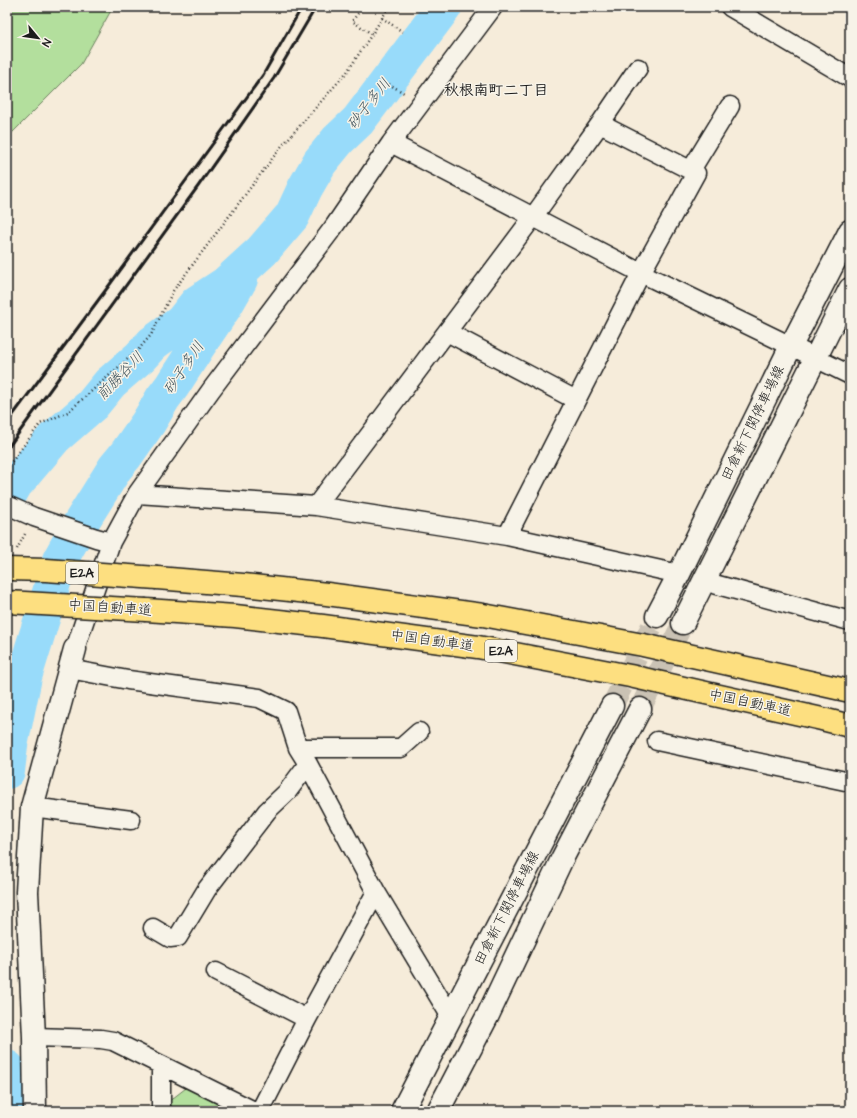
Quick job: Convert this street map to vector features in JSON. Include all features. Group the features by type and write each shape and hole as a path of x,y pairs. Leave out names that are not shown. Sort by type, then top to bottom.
{"highway":[{"name":"E2A","path":"7,569 46,570 243,584 484,615 643,644 850,691"},
{"name":"中国自動車道","path":"7,602 242,617 323,626 478,647 630,676 850,726"}],"main road":[{"name":"田倉新下関停車場線","path":"657,616 791,346 850,231"},
{"name":"田倉新下関停車場線","path":"683,623 850,289"},
{"path":"35,1111 34,1037 27,892 32,807 72,659"},
{"name":"田倉新下関停車場線","path":"402,1111 612,706"},
{"name":"田倉新下関停車場線","path":"438,1111 488,1015 562,859 640,709"}],"street":[{"path":"451,1017 376,892 298,748 286,711 259,698 128,680 72,659 103,540 138,494 211,390 333,228 391,143 493,7"},
{"path":"730,7 850,78"},
{"path":"316,506 533,217 638,68"},
{"path":"691,170 730,106"},
{"path":"507,536 641,274 696,173 600,124"},
{"path":"391,143 641,274 850,375"},
{"path":"447,332 576,400"},
{"path":"138,494 316,506 507,536 679,574"},
{"path":"20,511 103,540"},
{"path":"703,582 850,621"},
{"path":"298,748 401,748 419,732"},
{"path":"656,741 850,782"},
{"path":"153,928 170,938 178,937 207,889 267,812 287,792 308,764"},
{"path":"32,807 131,820"},
{"path":"260,1111 306,1018 376,892"},
{"path":"216,972 306,1018"},
{"path":"34,1037 102,1039 113,1041 254,1111"},
{"path":"161,1065 161,1111"}],"path":[{"path":"363,7 352,21 372,34"},
{"path":"7,468 40,424 68,412 138,350 151,335 173,291 281,147 347,72 389,7"},
{"path":"382,18 403,32"},
{"path":"389,84 409,96"},
{"path":"17,549 20,511"}],"green space":[{"path":"7,7 113,7 81,64 7,138"},
{"path":"186,1088 231,1111 168,1111 168,1102"}],"waterway":[{"name":"砂子多川","path":"7,498 15,484 54,438 92,405 110,383 140,357 153,343 182,322 197,303 226,284 262,251 292,216 305,188 320,162 338,140 358,121 444,7"},
{"name":"砂子多川","path":"7,771 10,745 24,677 60,560 80,524 115,468 148,423 224,307 240,279"},
{"name":"砂子多川","path":"7,1068 8,1111"}],"tunnel":[{"path":"612,706 657,616"},
{"path":"640,709 683,623"}],"railway":[{"path":"7,423 263,75 302,7"},
{"path":"7,449 199,185 274,78 316,7"}],"district":[{"name":"秋根南町二丁目","path":"496,90"}],"water label":[{"name":"前勝谷川","path":"120,376"}]}
